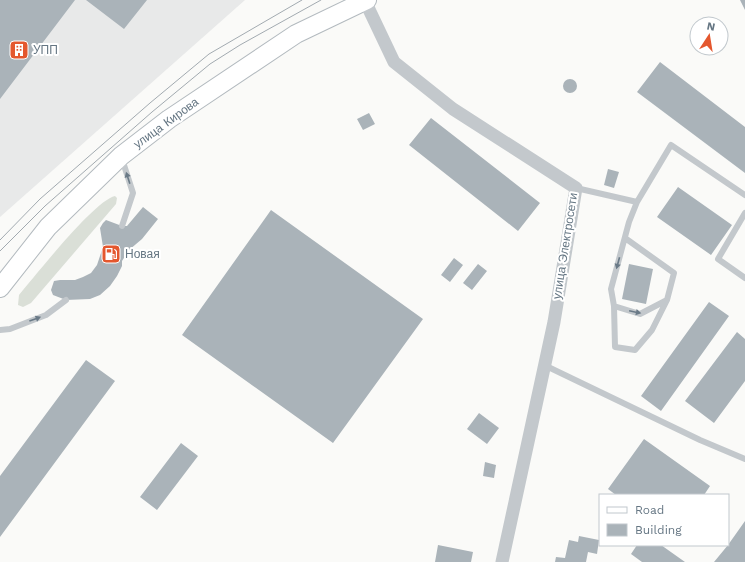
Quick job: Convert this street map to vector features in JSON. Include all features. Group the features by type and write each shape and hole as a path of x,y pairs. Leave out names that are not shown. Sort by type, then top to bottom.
{"main road":[{"name":"улица Кирова","path":"0,288 48,227 121,156 168,119 296,34 366,0"}],"street":[{"name":"улица Электросети","path":"366,0 394,62 453,109 576,188 554,322 502,562"}],"lane":[{"path":"625,238 674,273 667,300 652,330 635,350 615,347 614,306 611,289 629,222 636,202 670,146 745,195"},
{"path":"121,156 133,192 122,226"},
{"path":"576,188 636,202"},
{"path":"745,213 718,259 745,278"},
{"path":"0,330 46,315 66,300"},
{"path":"614,306 640,314 667,300"},
{"path":"544,365 745,459"}],"shaded area":[{"path":"0,0 245,0 0,217"},
{"path":"115,196 117,198 116,204 31,303 23,307 18,305 19,295 51,256 94,210"}],"building":[{"name":"УПП","path":"0,0 75,0 0,99"},
{"path":"86,0 147,0 124,29"},
{"path":"740,0 745,0 745,10"},
{"path":"660,62 745,127 745,173 637,92"},
{"path":"567,79 573,79 577,83 577,89 573,93 567,93 563,89 563,83"},
{"path":"369,113 375,124 363,130 357,119"},
{"path":"431,118 540,203 518,231 409,145"},
{"path":"608,169 619,172 614,188 604,185"},
{"path":"678,187 732,225 711,255 657,217"},
{"path":"143,207 158,219 142,239 129,250 122,261 122,266 117,276 110,286 100,295 90,299 66,300 53,295 51,290 54,281 75,280 91,273 97,265 103,247 100,228 106,220 122,226 127,226"},
{"path":"271,210 423,319 333,443 182,335"},
{"path":"454,258 463,265 450,282 441,275"},
{"path":"478,264 487,271 472,290 463,283"},
{"path":"629,264 653,269 646,304 622,299"},
{"path":"709,302 729,316 661,411 641,396"},
{"path":"737,332 745,339 745,381 714,423 685,401"},
{"path":"86,360 115,381 0,537 0,476"},
{"path":"479,413 499,428 487,444 467,429"},
{"path":"644,439 710,486 705,494 615,494 608,489"},
{"path":"181,443 198,456 157,510 140,497"},
{"path":"485,462 496,465 494,478 483,476"},
{"path":"745,521 745,562 714,562 727,546 729,546 729,544"},
{"path":"579,536 599,540 597,554 588,552 586,562 555,562 556,557 565,558 569,540 578,542"},
{"path":"438,545 473,552 471,562 435,562"},
{"path":"636,546 662,546 685,562 642,562 631,554"}],"tram line":[{"path":"0,240 40,199 150,103 209,54 302,0"},
{"path":"0,251 45,206 152,112 210,64 240,45 321,0"}],"place":[{"name":"УПП","path":"19,50"},
{"name":"Новая","path":"111,254"}]}
